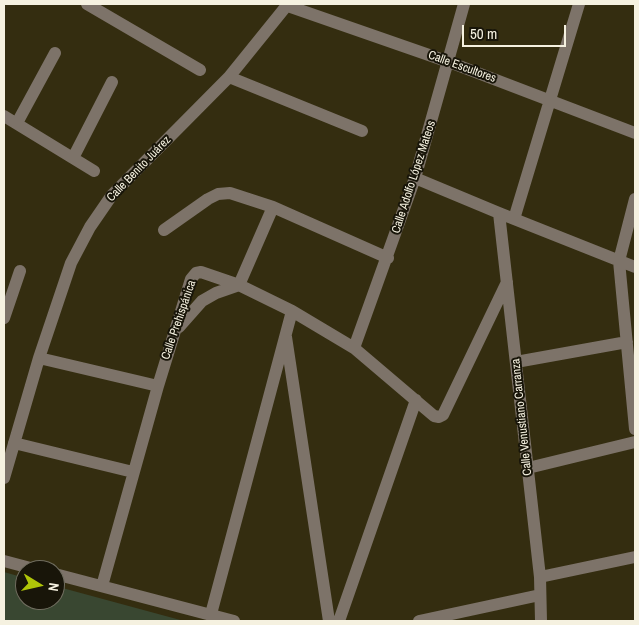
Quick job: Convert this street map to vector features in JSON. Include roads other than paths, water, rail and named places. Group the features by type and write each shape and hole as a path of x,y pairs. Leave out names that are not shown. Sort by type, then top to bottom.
{"street":[{"path":"87,4 200,70"},
{"name":"Calle Adolfo López Mateos","path":"354,348 416,178 464,4"},
{"path":"514,219 579,4"},
{"name":"Calle Escultores","path":"288,5 449,62 635,133"},
{"name":"Calle Benito Juárez","path":"4,478 39,358 71,263 90,227 112,195 229,77 288,5"},
{"path":"17,123 55,53"},
{"path":"229,77 362,131"},
{"path":"73,158 112,82"},
{"path":"4,116 94,171"},
{"path":"416,178 635,267"},
{"path":"164,230 208,198 218,194 230,193 272,207 388,258"},
{"path":"635,199 619,261 635,429"},
{"path":"174,334 202,301 216,293 239,285 272,207"},
{"name":"Calle Venustiano Carranza","path":"499,213 540,577 540,621"},
{"path":"4,316 9,286 20,271"},
{"name":"Calle Prehispánica","path":"102,586 158,386 191,279 196,273 201,272 239,285 292,311 354,348 434,416 440,417 443,415 507,282"},
{"path":"211,614 292,311"},
{"path":"285,332 329,621"},
{"path":"516,362 627,342"},
{"path":"39,358 158,386"},
{"path":"339,621 416,400"},
{"path":"528,468 635,442"},
{"path":"14,443 133,472"},
{"path":"540,577 635,557"},
{"path":"65,577 234,621"},
{"path":"419,621 540,595"}]}
